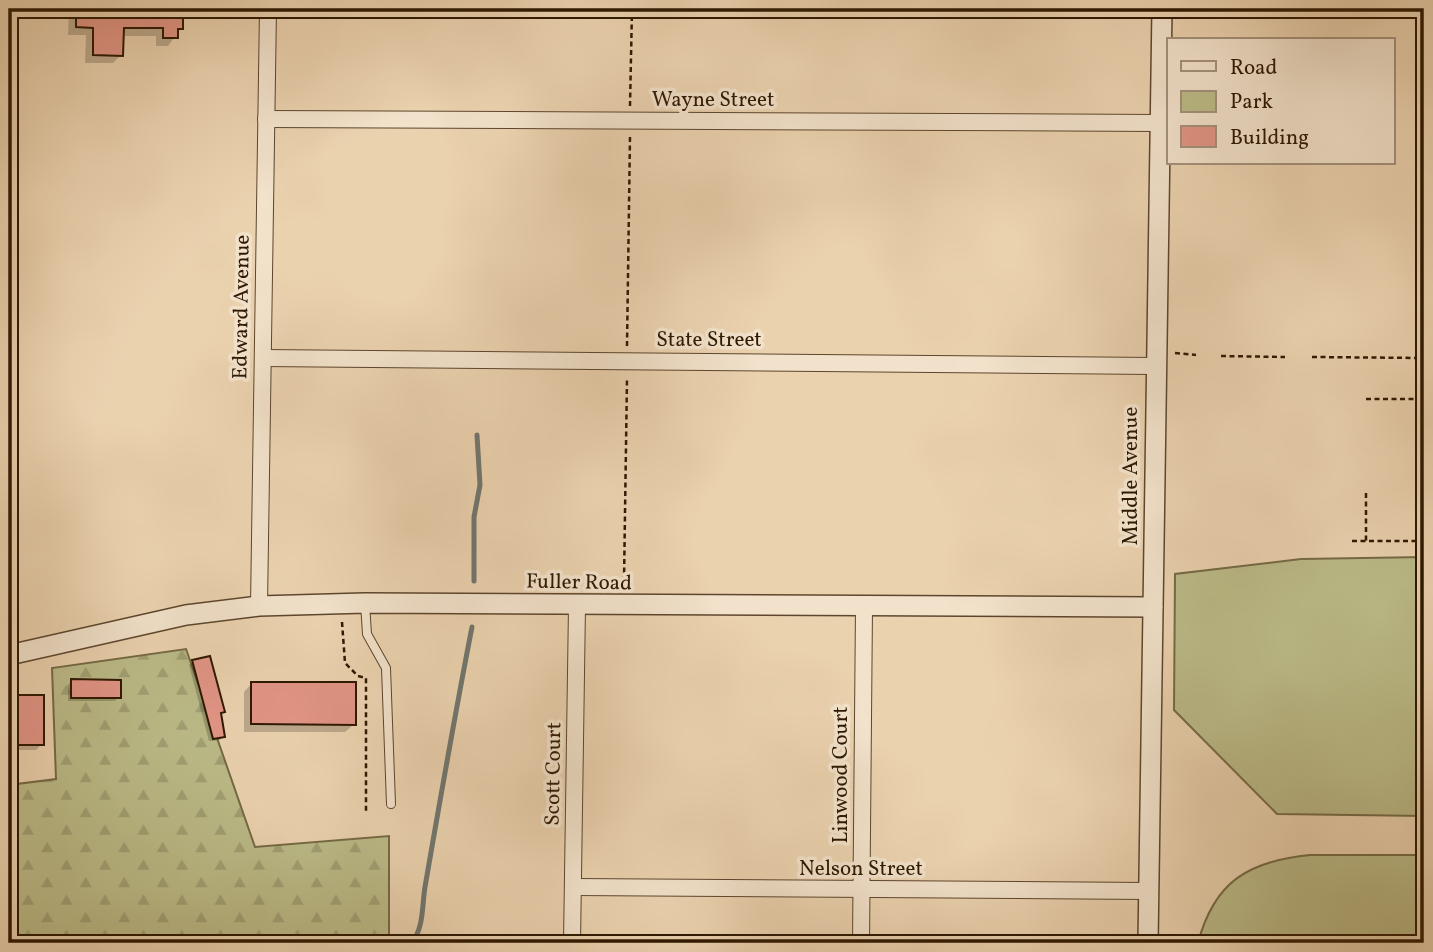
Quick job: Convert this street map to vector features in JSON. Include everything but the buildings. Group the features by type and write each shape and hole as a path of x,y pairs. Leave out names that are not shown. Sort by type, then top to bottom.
{"street":[{"name":"Edward Avenue","path":"259,606 268,9"},
{"name":"Middle Avenue","path":"1149,943 1162,9"},
{"name":"Wayne Street","path":"266,119 1160,123"},
{"name":"State Street","path":"263,358 1155,366"},
{"name":"Fuller Road","path":"9,655 186,615 259,606 365,603 1153,607"},
{"name":"Scott Court","path":"572,943 577,606"},
{"name":"Linwood Court","path":"861,943 864,607"},
{"name":"Nelson Street","path":"573,887 1149,891"}],"lane":[{"path":"365,603 367,634 386,668 391,804"}],"path":[{"path":"630,109 632,9"},
{"path":"627,350 630,131"},
{"path":"1171,350 1181,356 1196,355"},
{"path":"1221,356 1285,357"},
{"path":"1312,357 1424,358"},
{"path":"624,581 627,371"},
{"path":"1366,399 1424,399"},
{"path":"1366,493 1366,541"},
{"path":"1352,541 1424,541"},
{"path":"342,622 345,663 358,676 366,678 366,811"}],"green space":[{"path":"1424,557 1424,816 1277,814 1174,710 1175,574 1301,559"},
{"path":"186,649 255,847 389,836 389,943 9,943 9,785 56,779 52,668"},
{"path":"1310,855 1424,855 1424,943 1198,943 1214,904 1237,878 1269,863"}],"waterway":[{"path":"474,581 474,517 480,485 477,435"},
{"path":"411,943 420,924 472,627"}]}
